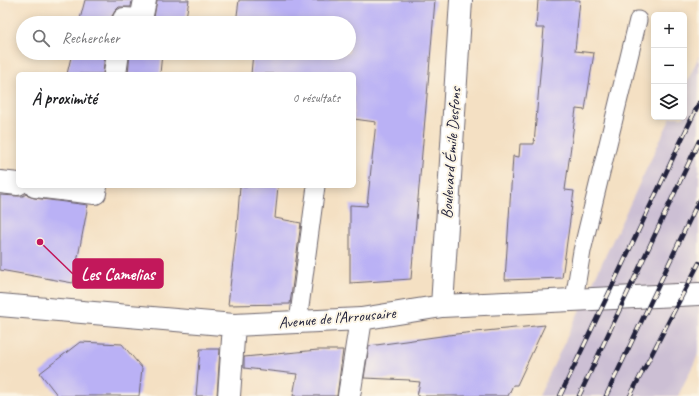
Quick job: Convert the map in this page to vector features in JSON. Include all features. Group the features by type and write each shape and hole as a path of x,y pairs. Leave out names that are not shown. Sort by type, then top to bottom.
{"street":[{"path":"142,16 145,0"},
{"name":"Boulevard Émile Desfons","path":"442,306 461,0"},
{"path":"115,72 117,60"},
{"path":"0,182 16,184"},
{"path":"50,188 95,194 96,188"},
{"name":"Avenue de l'Arrousaire","path":"0,305 234,326 361,319 442,306 699,294"},
{"path":"349,396 361,319"},
{"path":"228,396 234,326"}],"lane":[{"path":"574,300 582,251 638,20"},
{"path":"298,322 316,188"}],"shaded area":[{"path":"699,56 699,353 678,396 539,396 670,120 687,120 687,82"}],"building":[{"path":"85,0 132,0 131,7 119,7 112,16 81,16"},
{"path":"157,0 189,0 186,16 154,16"},
{"path":"239,0 435,0 411,279 350,283 350,205 367,206 376,122 356,119 356,72 251,72 252,60 356,60 356,16 237,16"},
{"path":"538,0 580,0 575,51 594,53 585,110 576,109 565,190 574,191 562,278 505,280 513,156 519,157 520,144 534,144 544,28 536,28"},
{"path":"70,60 104,60 103,72 67,72"},
{"path":"129,60 161,60 160,72 128,72"},
{"path":"240,188 278,188 275,218 301,223 290,304 228,305"},
{"path":"26,194 34,198 88,205 73,283 0,270 0,195 23,196"},
{"path":"545,325 517,385 513,385 508,396 417,396 420,382 409,381 410,380 364,378 369,346 456,334"},
{"path":"80,342 122,344 142,368 139,396 58,396 40,373"},
{"path":"200,349 220,349 217,396 196,396"},
{"path":"318,350 343,350 337,396 293,396 297,374 244,368 244,357"}],"railway":[{"path":"560,396 699,103"},
{"path":"579,396 699,141"},
{"path":"606,396 699,200"},
{"path":"630,396 699,263"}],"place":[{"name":"Les Camelias","path":"40,242"}]}
